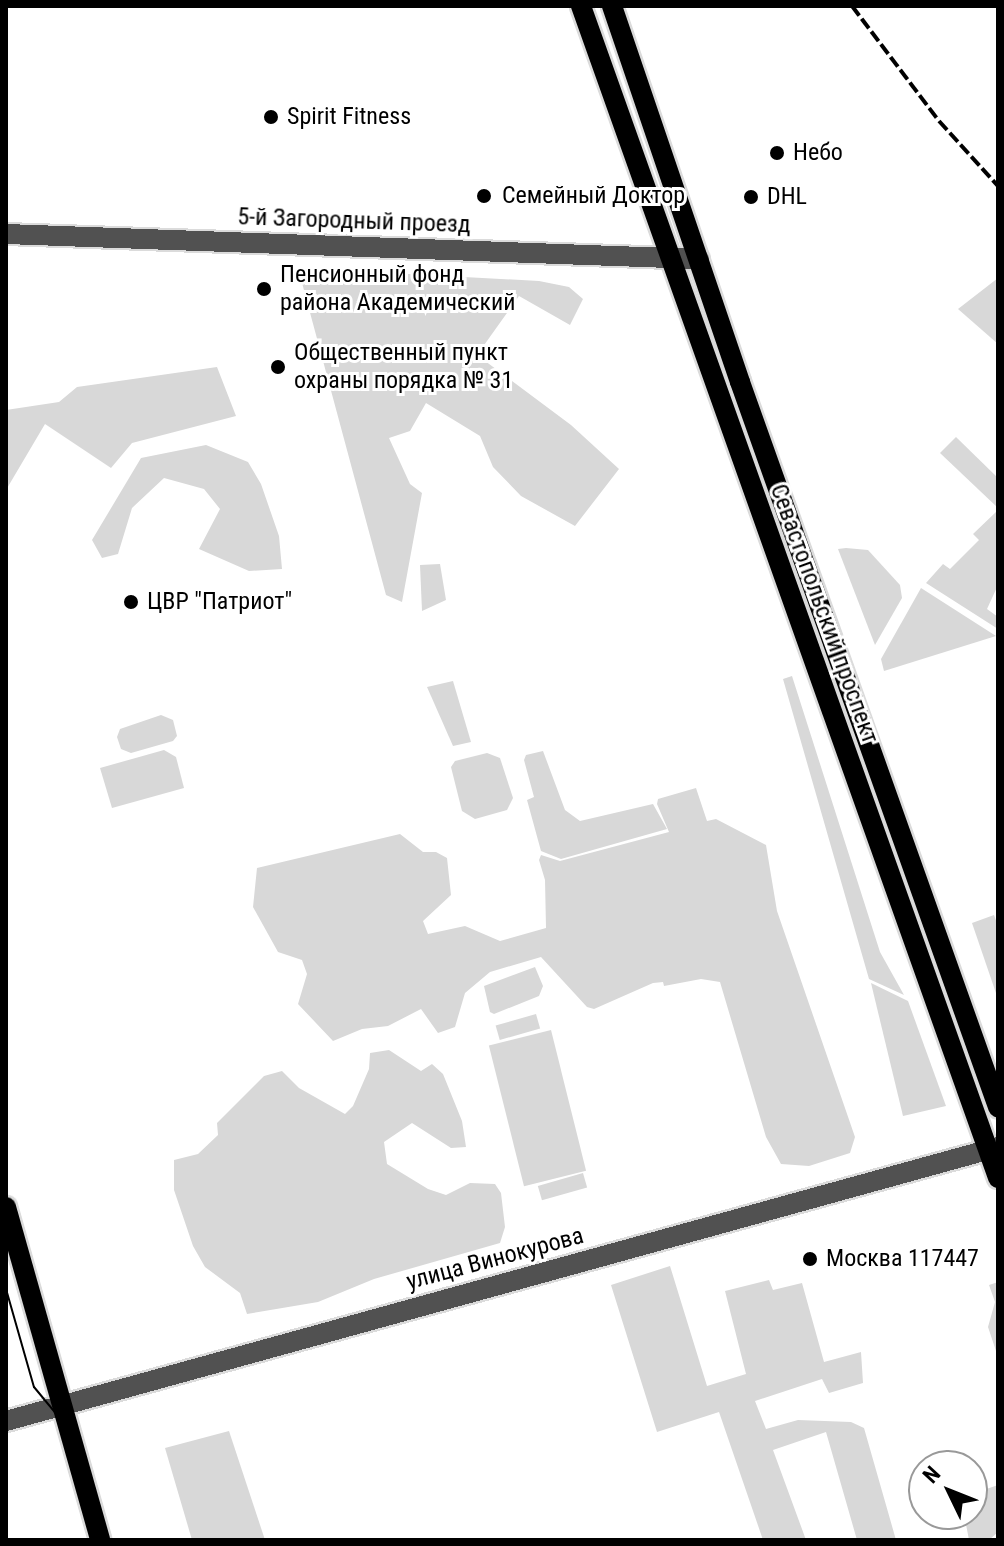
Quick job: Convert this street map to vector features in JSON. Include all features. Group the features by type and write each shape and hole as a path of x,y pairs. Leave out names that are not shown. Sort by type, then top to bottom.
{"main road":[{"name":"Севастопольский проспект","path":"581,6 973,1112 993,1148 998,1178"},
{"name":"Севастопольский проспект","path":"612,6 699,259 993,1077 998,1107"},
{"path":"6,1207 100,1540"}],"street":[{"path":"603,68 611,76 622,77 630,70 631,59"},
{"name":"5-й Загородный проезд","path":"6,234 699,259"},
{"path":"973,1112 993,1077"},
{"name":"улица Винокурова","path":"6,1421 993,1148"}],"shaded area":[{"path":"298,268 539,281 569,287 583,299 570,325 519,296 477,355 571,425 619,469 575,526 521,496 493,467 480,436 426,403 410,431 389,438 410,484 422,493 402,602 386,595"},
{"path":"998,278 998,344 958,309"},
{"path":"217,367 236,416 132,443 111,468 45,424 6,490 6,410 59,402 77,387"},
{"path":"956,437 998,478 998,508 940,453"},
{"path":"206,445 248,462 261,484 279,536 282,569 249,571 199,549 220,509 204,489 164,478 132,508 118,554 102,558 92,540 141,458"},
{"path":"997,511 998,585 987,609 998,617 998,629 926,583 943,564 950,569 979,540 973,534"},
{"path":"838,549 868,550 900,585 902,598 875,645"},
{"path":"440,564 446,600 422,611 420,565"},
{"path":"921,588 996,636 884,671 881,659"},
{"path":"792,676 880,952 904,995 869,979 783,679"},
{"path":"453,681 471,742 453,746 427,687"},
{"path":"161,715 173,720 177,736 173,741 131,753 121,749 117,737 120,729"},
{"path":"164,750 176,757 184,788 112,808 100,768"},
{"path":"543,751 565,810 580,821 653,804 667,829 561,859 541,851 527,800 534,797 524,760 526,755"},
{"path":"487,753 500,758 513,798 507,810 475,819 462,811 451,767 455,761"},
{"path":"696,788 707,821 716,819 766,845 777,911 855,1137 850,1153 809,1166 781,1164 766,1137 720,982 701,979 664,986 663,982 653,983 594,1009 587,1007 541,957 490,972 465,993 455,1027 438,1033 421,1009 388,1026 362,1029 333,1041 298,1004 307,974 302,960 278,952 253,907 257,868 400,834 423,852 436,852 447,858 451,895 423,921 428,934 465,926 500,941 546,928 541,855 560,861 669,832 657,804 658,799"},
{"path":"994,915 998,926 998,999 972,923"},
{"path":"535,967 543,986 539,996 494,1014 490,1012 484,986"},
{"path":"871,983 908,1001 946,1106 903,1116"},
{"path":"536,1014 540,1028 500,1040 496,1026"},
{"path":"551,1030 586,1171 524,1186 489,1045"},
{"path":"389,1050 421,1071 432,1064 443,1074 462,1121 466,1147 451,1148 412,1123 384,1142 387,1164 428,1189 446,1195 470,1183 495,1184 501,1193 505,1227 500,1243 374,1279 318,1302 247,1314 240,1293 205,1267 193,1246 174,1190 174,1160 198,1154 218,1135 217,1123 264,1076 282,1071 299,1088 345,1114 353,1106 369,1069 370,1053"},
{"path":"583,1173 587,1187 542,1200 538,1186"},
{"path":"670,1266 707,1386 746,1374 725,1291 769,1280 773,1290 802,1283 824,1362 861,1352 863,1383 829,1393 822,1379 755,1401 766,1429 798,1420 851,1422 864,1428 896,1540 857,1540 826,1432 773,1450 806,1540 763,1540 719,1412 657,1432 611,1285"},
{"path":"998,1282 998,1357 988,1327 995,1302 989,1285"},
{"path":"229,1431 265,1540 192,1540 165,1448"},
{"path":"998,1485 998,1532 989,1540 969,1540 967,1530 988,1530 988,1488"}],"tram line":[{"path":"6,1289 34,1387 77,1439 104,1540"}],"railway":[{"path":"852,6 939,121 998,186"}],"place":[{"name":"Spirit Fitness","path":"271,117"},
{"name":"Небо","path":"777,153"},
{"name":"Семейный Доктор","path":"484,196"},
{"name":"DHL","path":"751,197"},
{"name":"Пенсионный фонд района Академический","path":"264,289"},
{"name":"Общественный пункт охраны порядка № 31","path":"278,367"},
{"name":"ЦВР \"Патриот\"","path":"131,602"},
{"name":"Москва 117447","path":"810,1259"}]}
